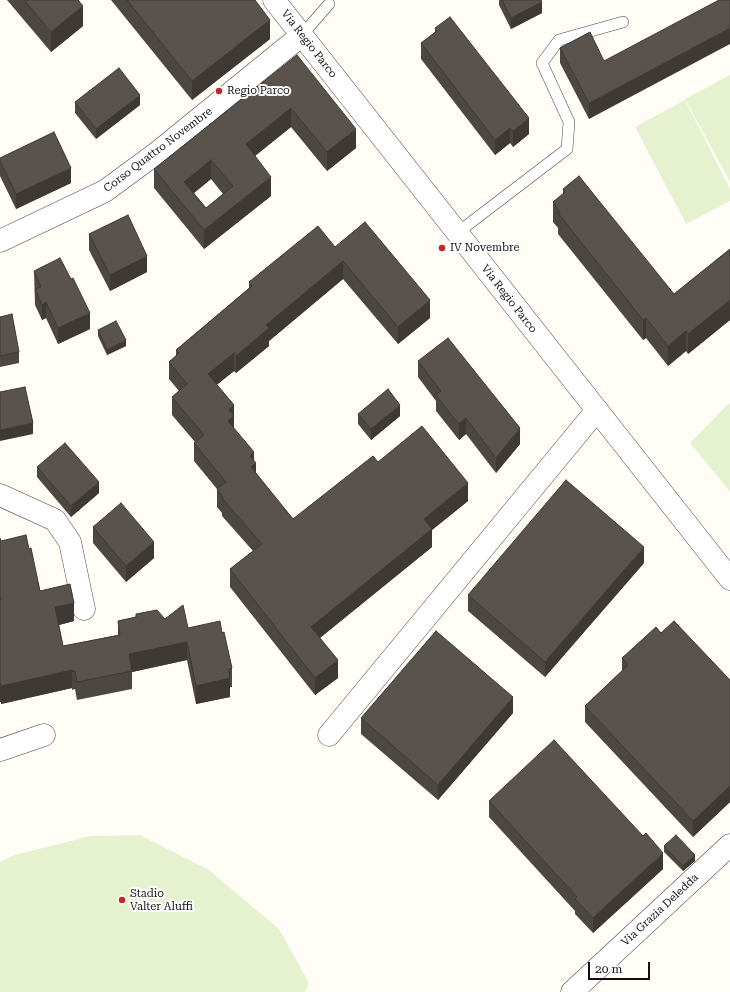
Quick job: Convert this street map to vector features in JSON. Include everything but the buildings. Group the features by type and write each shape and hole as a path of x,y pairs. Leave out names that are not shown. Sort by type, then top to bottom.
{"street":[{"name":"Via Regio Parco","path":"274,0 730,579"},
{"name":"Corso Quattro Novembre","path":"0,241 105,191 158,152 302,35"},
{"path":"329,735 597,410"},
{"path":"0,495 55,520 70,542 84,609"},
{"path":"0,750 44,734"},
{"name":"Via Grazia Deledda","path":"572,992 730,845"}],"lane":[{"path":"302,35 329,4"},
{"path":"457,233 567,150 569,122 542,63 559,40 623,22"}],"green space":[{"path":"730,75 730,182 685,99"},
{"path":"685,100 730,189 730,201 686,224 635,127"},
{"path":"729,403 730,405 730,492 690,443"},
{"name":"Stadio Valter Aluffi","path":"140,835 209,870 279,929 309,983 305,992 0,992 0,862 14,855 91,836"}],"place":[{"name":"Regio Parco","path":"219,91"},
{"name":"IV Novembre","path":"442,248"},
{"name":"Stadio Valter Aluffi","path":"122,900"}]}
